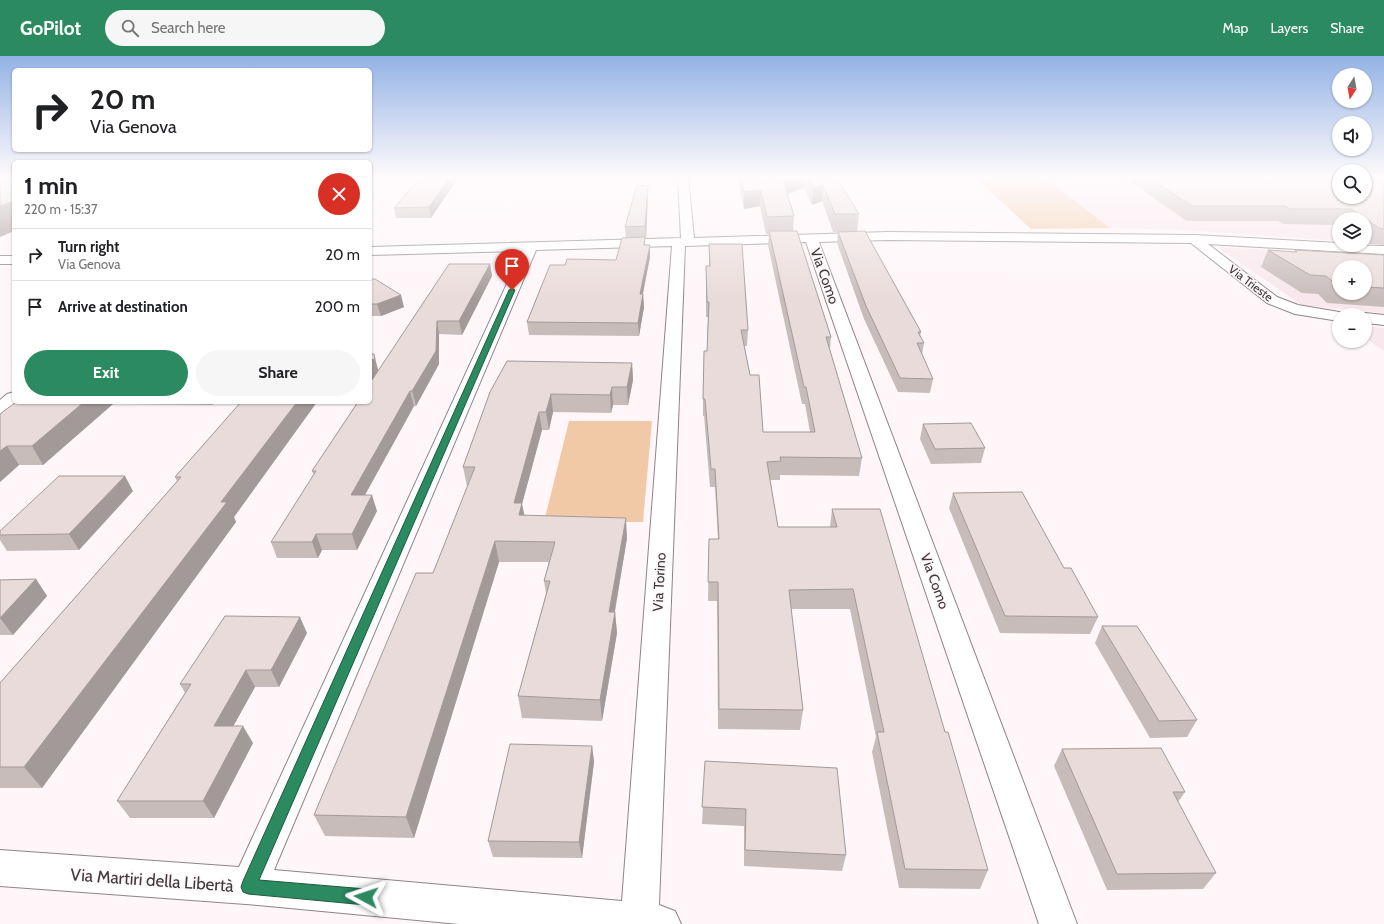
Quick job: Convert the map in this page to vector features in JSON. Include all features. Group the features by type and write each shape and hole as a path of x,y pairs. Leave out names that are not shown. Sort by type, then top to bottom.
{"street":[{"name":"Via Torino","path":"650,923 683,219"},
{"path":"372,251 683,243 811,238 952,236 1194,238 1384,250"},
{"name":"Via Como","path":"811,238 1058,924"},
{"name":"Via Trieste","path":"1194,238 1272,300 1295,309 1332,315"},
{"path":"248,887 531,246"},
{"path":"1372,319 1384,320"},
{"path":"0,409 12,400"},
{"name":"Via Martiri della Libertà","path":"0,868 248,887 650,923"}],"shaded area":[{"path":"1020,219 1098,219 1110,228 1031,229"},
{"path":"1098,219 1332,219 1332,241 1183,230 1110,228"},
{"path":"1372,219 1374,219 1384,244 1372,243"},
{"path":"1217,247 1384,257 1384,313 1372,312 1372,308 1333,308 1302,305"},
{"path":"1372,327 1384,328 1384,351 1372,343"},
{"path":"569,421 652,421 643,522 544,522"}],"building":[{"path":"627,219 646,219 645,226 625,227"},
{"path":"1372,219 1384,219 1384,229 1379,228 1372,223"},
{"path":"769,231 797,231 831,337 826,337 862,458 780,457 781,461 767,462 778,527 837,527 832,509 880,509 945,732 948,732 988,870 905,869 877,732 884,732 853,589 789,590 803,710 719,709 718,582 708,582 709,539 719,539 715,469 711,469 705,399 703,399 704,351 707,351 709,302 707,302 706,266 710,266 709,244 742,244 748,330 741,330 750,375 759,375 763,432 815,432 806,387 804,387"},
{"path":"865,231 921,332 918,332 924,343 917,343 933,379 900,378 866,306 838,232"},
{"path":"645,237 644,245 650,245 640,294 643,294 638,323 527,322 550,265 565,265 567,259 616,260 622,238"},
{"path":"1268,250 1384,255 1384,288 1372,287 1372,260 1332,260 1332,281 1326,276 1310,275"},
{"path":"449,264 490,264 459,321 437,321 436,351 412,391 410,391 351,495 372,495 352,534 316,534 312,542 271,542 316,471 312,471 357,404 372,404 372,380"},
{"path":"372,279 375,279 401,295 377,304 372,304"},
{"path":"372,354 374,354 375,359 372,360"},
{"path":"507,361 632,363 627,387 612,387 610,395 551,394 546,412 539,412 514,503 522,503 519,515 626,518 609,612 615,612 600,700 518,696 550,581 544,581 555,542 495,541 406,817 314,815 416,573 433,573 475,467 463,467 490,392"},
{"path":"13,404 82,404 32,446 7,446 0,451 0,414"},
{"path":"239,404 295,404 221,502 227,502 24,767 0,767 0,683 181,477 175,477"},
{"path":"971,423 985,448 935,449 923,424"},
{"path":"59,476 125,476 69,534 0,535 0,531"},
{"path":"1022,492 1064,568 1071,568 1098,617 1005,616 953,493"},
{"path":"36,579 0,618 0,580"},
{"path":"225,616 300,617 271,670 246,670 214,726 243,726 203,801 117,801 191,684 180,684"},
{"path":"1102,626 1137,626 1197,720 1159,721"},
{"path":"510,744 592,746 579,842 488,841"},
{"path":"1161,748 1185,792 1173,792 1216,873 1117,874 1062,749"},
{"path":"705,761 837,768 846,855 745,850 746,809 702,807"}],"route":[{"path":"366,897 248,887 512,290"}]}
